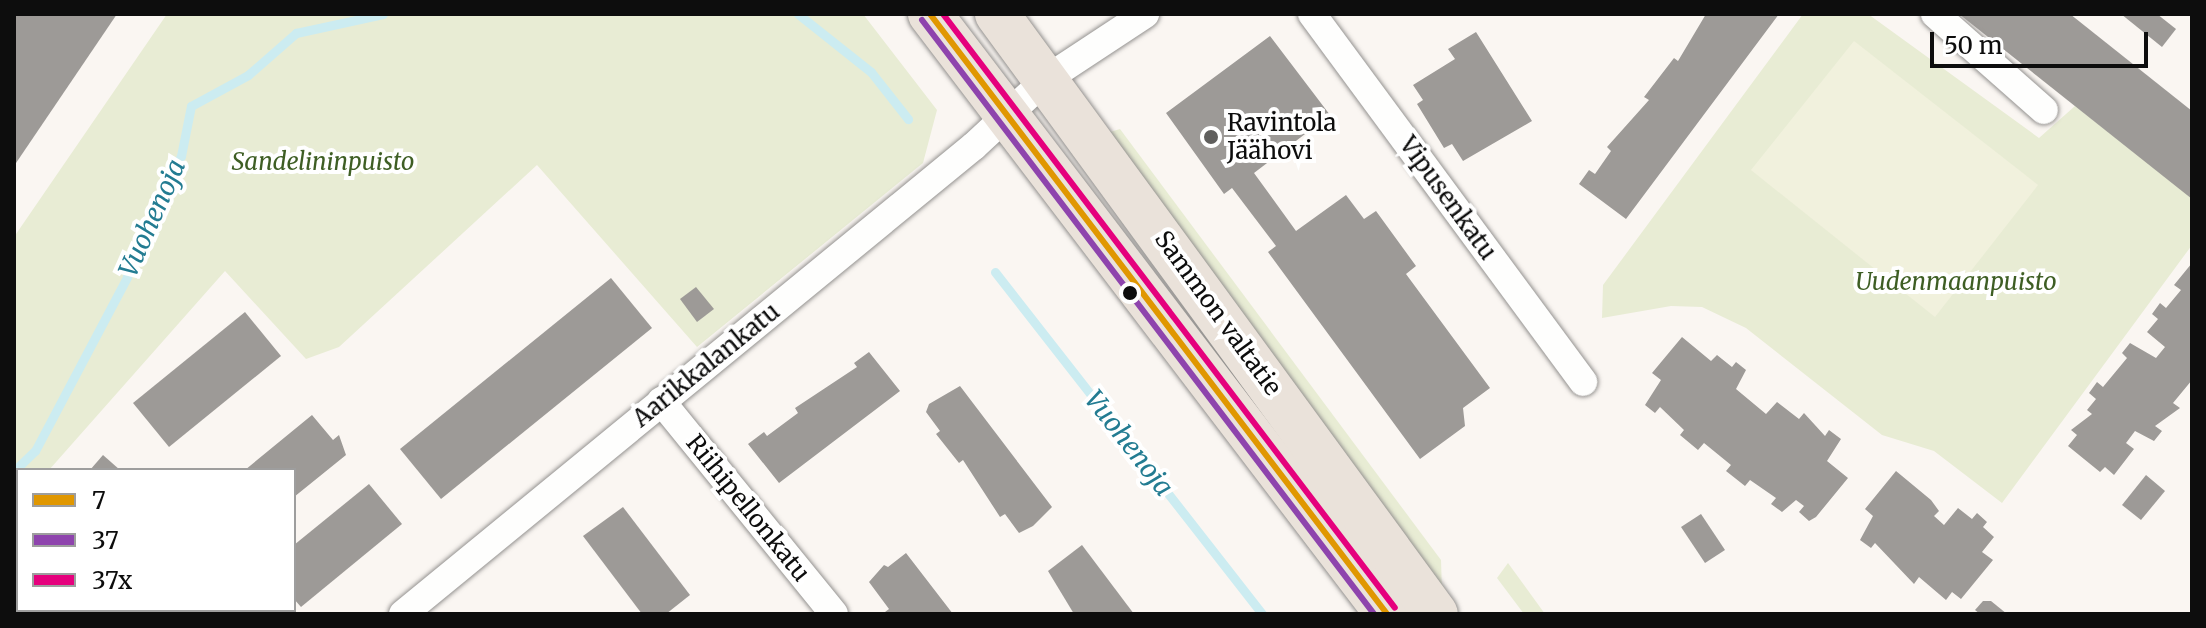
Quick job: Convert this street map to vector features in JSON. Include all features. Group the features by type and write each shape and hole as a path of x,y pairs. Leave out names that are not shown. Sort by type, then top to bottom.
{"main road":[{"name":"Sammon valtatie","path":"930,14 1387,614"},
{"name":"Sammon valtatie","path":"997,14 1436,614"}],"street":[{"name":"Aarikkalankatu","path":"403,614 974,146 1045,80 1145,14"},
{"name":"Vipusenkatu","path":"1312,14 1583,382"},
{"path":"1935,14 2044,110"},
{"name":"Riihipellonkatu","path":"661,401 834,614"}],"green space":[{"name":"Sandelininpuisto","path":"167,14 863,14 937,110 923,163 697,347 537,165 339,347 306,359 225,271 51,468 16,468 14,510 14,237"},
{"name":"Uudenmaanpuisto","path":"1803,14 1868,14 2039,138 2075,106 2192,197 2192,245 2002,503 1934,451 1882,435 1746,328 1702,307 1671,306 1602,318 1603,285"},
{"path":"1854,41 2038,185 1935,317 1751,170"},
{"path":"1120,129 1441,560 1442,591 1110,132"},
{"path":"1508,563 1545,614 1524,614 1497,578"}],"building":[{"path":"14,14 117,14 14,166"},
{"path":"1706,14 1779,14 1626,219 1579,184 1589,170 1595,174 1611,151 1607,147 1649,100 1644,97 1674,58 1678,61"},
{"path":"1959,14 2070,14 2192,111 2192,199"},
{"path":"2121,14 2157,14 2176,29 2162,47"},
{"path":"1476,32 1532,121 1463,161 1452,144 1444,148 1417,104 1423,100 1413,85 1455,59 1448,49"},
{"path":"1270,36 1330,115 1254,173 1296,231 1346,195 1364,219 1376,211 1416,266 1406,274 1490,388 1463,408 1465,426 1420,459 1268,252 1276,246 1232,188 1224,194 1166,113"},
{"path":"2192,263 2192,380 2173,403 2180,408 2155,426 2162,431 2154,441 2135,431 2126,443 2134,449 2114,475 2105,467 2100,472 2068,446 2077,435 2071,430 2092,414 2087,410 2096,399 2089,393 2097,382 2103,387 2127,358 2122,353 2130,343 2156,358 2165,347 2147,332 2158,319 2152,314 2160,303 2166,308 2181,290 2174,285"},
{"path":"611,278 652,328 441,499 400,449"},
{"path":"696,287 714,309 697,322 680,299"},
{"path":"245,312 281,356 169,447 133,403"},
{"path":"1682,337 1711,361 1717,355 1732,367 1736,362 1746,370 1736,389 1766,414 1777,402 1799,419 1804,413 1825,436 1829,430 1841,439 1827,461 1848,478 1816,517 1809,521 1799,512 1804,506 1796,500 1782,512 1771,504 1776,498 1750,480 1745,486 1726,471 1731,465 1704,443 1698,450 1680,435 1684,430 1660,407 1655,413 1645,405 1661,380 1652,373"},
{"path":"869,352 900,391 779,483 748,444 764,432 767,436 798,413 795,408 857,367 854,363"},
{"path":"960,386 1052,507 1033,526 1019,533 1005,514 1000,517 963,460 959,463 936,434 940,431 926,412 929,404"},
{"path":"312,415 333,440 339,435 346,455 296,495 296,468 247,468"},
{"path":"103,455 118,468 92,468"},
{"path":"1896,471 1931,500 1939,511 1934,516 1944,525 1958,508 1972,519 1977,513 1987,522 1983,527 1994,537 1982,552 1993,560 1961,599 1952,592 1946,600 1919,577 1914,584 1875,543 1871,548 1860,540 1873,516 1865,509"},
{"path":"2146,475 2165,491 2141,520 2122,505"},
{"path":"369,484 402,524 301,607 296,601 296,543"},
{"path":"623,507 690,595 666,614 642,614 583,536"},
{"path":"1701,514 1725,550 1705,563 1681,527"},
{"path":"1082,545 1134,614 1074,614 1048,571"},
{"path":"906,553 953,614 885,612 889,609 869,582 884,565 888,567"},
{"path":"1983,601 1991,601 2007,614 1980,614 1975,610"}],"waterway":[{"name":"Vuohenoja","path":"17,468 35,451 127,277 131,254 181,156 191,106 248,75 296,33 383,14"},
{"name":"Vuohenoja","path":"798,14 871,72 908,119"},
{"name":"Vuohenoja","path":"995,272 1262,614"}],"transit line":[{"name":"7","path":"930,14 1387,614"},
{"name":"37x","path":"943,14 1395,608"},
{"name":"37","path":"922,20 1374,614"}],"place":[{"name":"Ravintola Jäähovi","path":"1211,137"}]}
